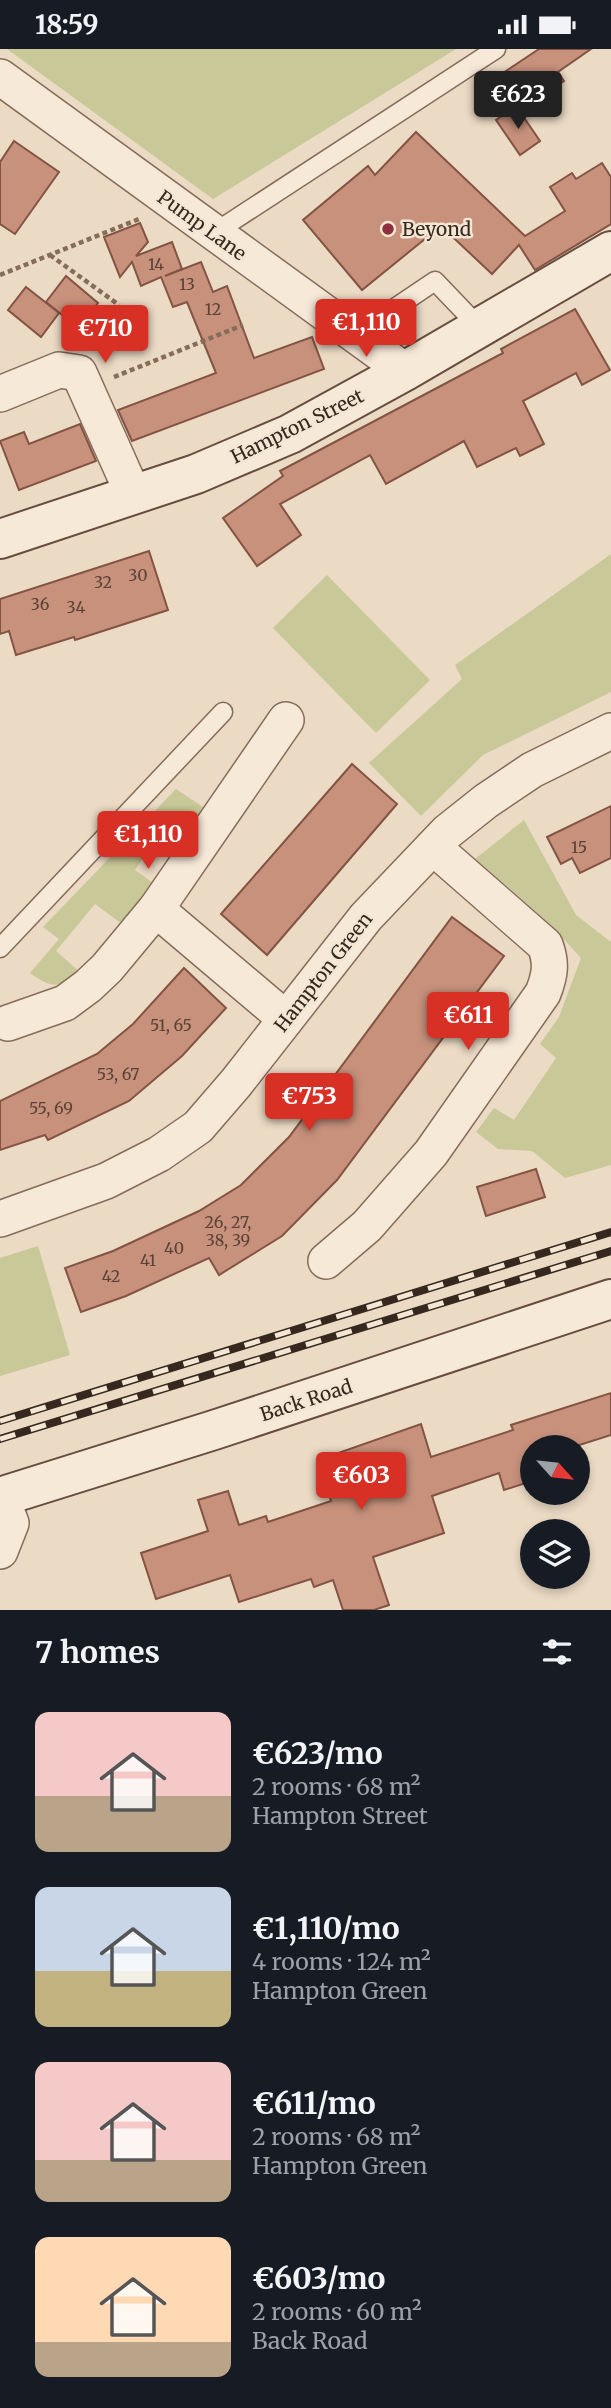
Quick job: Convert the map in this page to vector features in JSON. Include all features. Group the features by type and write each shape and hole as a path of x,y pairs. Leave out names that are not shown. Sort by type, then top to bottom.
{"street":[{"name":"Pump Lane","path":"0,77 405,371"},
{"name":"Hampton Street","path":"0,539 197,474 290,434 405,371 611,251"},
{"path":"0,394 59,370 79,373 133,494"},
{"path":"8,1023 65,1003 107,968 156,909 286,720"},
{"name":"Hampton Green","path":"0,1219 106,1181 159,1154 198,1126 236,1083 366,917 447,832 532,770 611,731"},
{"path":"326,1261 367,1226 431,1153 543,993 549,977 550,958 545,945 433,847"},
{"path":"156,909 286,1019"},
{"name":"Back Road","path":"1,1497 611,1299"},
{"path":"0,1551 10,1523 1,1497"}],"lane":[{"path":"215,233 496,49"},
{"path":"380,318 435,281 480,328"},
{"path":"0,948 223,712"}],"path":[{"path":"0,275 158,212 169,200"},
{"path":"50,255 119,305"},
{"path":"85,389 243,325"}],"shaded area":[{"path":"7,49 456,49 213,199"},
{"path":"611,554 611,692 483,755 421,816 369,763 462,679 455,665"},
{"path":"327,575 430,680 376,733 273,628"},
{"path":"176,789 206,809 181,845 160,832 135,870 153,883 122,924 95,904 56,951 81,973 56,985 30,973 59,939 43,927"},
{"path":"524,820 576,915 611,942 611,1165 565,1178 532,1151 498,1149 476,1132 494,1108 514,1120 556,1058 540,1044 559,1017 581,958 550,924 475,859"},
{"path":"38,1246 70,1355 0,1376 0,1258"}],"building":[{"path":"539,49 591,49 558,72 564,81 527,107 503,73"},
{"path":"516,106 540,141 520,155 496,120"},
{"path":"416,132 525,236 565,211 550,187 572,173 576,179 602,163 611,177 611,224 535,270 519,245 492,274 441,226 362,290 303,220 368,166 375,175"},
{"path":"14,141 59,172 15,234 0,224 0,162"},
{"path":"140,223 148,242 136,256 172,242 182,269 165,276 201,262 213,292 227,286 254,358 312,337 324,369 132,441 118,410 216,373 187,302 173,307 161,277 141,286 132,262 120,277 104,237"},
{"path":"66,276 98,303 78,328 46,302"},
{"path":"26,287 59,313 41,337 8,310"},
{"path":"575,309 610,370 582,385 576,373 523,401 544,444 520,456 516,448 477,467 464,441 386,484 370,455 280,504 301,535 257,566 223,518 283,476 280,471 503,353 501,349"},
{"path":"80,424 96,461 19,490 0,441 24,432 29,444"},
{"path":"149,551 168,610 75,640 74,637 16,655 9,631 0,634 0,599"},
{"path":"352,764 397,804 267,955 221,914"},
{"path":"611,806 611,858 580,873 572,858 561,864 547,837"},
{"path":"452,917 504,956 337,1180 282,1236 219,1275 209,1258 126,1296 81,1312 65,1268 113,1251 199,1211 241,1185 289,1137"},
{"path":"184,968 226,1008 182,1056 129,1101 48,1140 45,1135 0,1150 0,1101 97,1054 133,1024"},
{"path":"536,1169 545,1197 486,1216 477,1187"},
{"path":"611,1393 611,1435 590,1442 590,1435 520,1435 520,1485 504,1490 499,1473 432,1496 444,1533 373,1557 389,1605 374,1610 343,1610 333,1580 314,1587 311,1579 239,1602 230,1575 156,1599 141,1553 208,1531 198,1500 228,1491 239,1525 266,1516 268,1522 331,1501 318,1460 421,1424 431,1457 513,1430 511,1425"}],"railway":[{"path":"0,1421 611,1232"},
{"path":"0,1439 611,1251"}],"place":[{"name":"Beyond","path":"388,229"}]}
